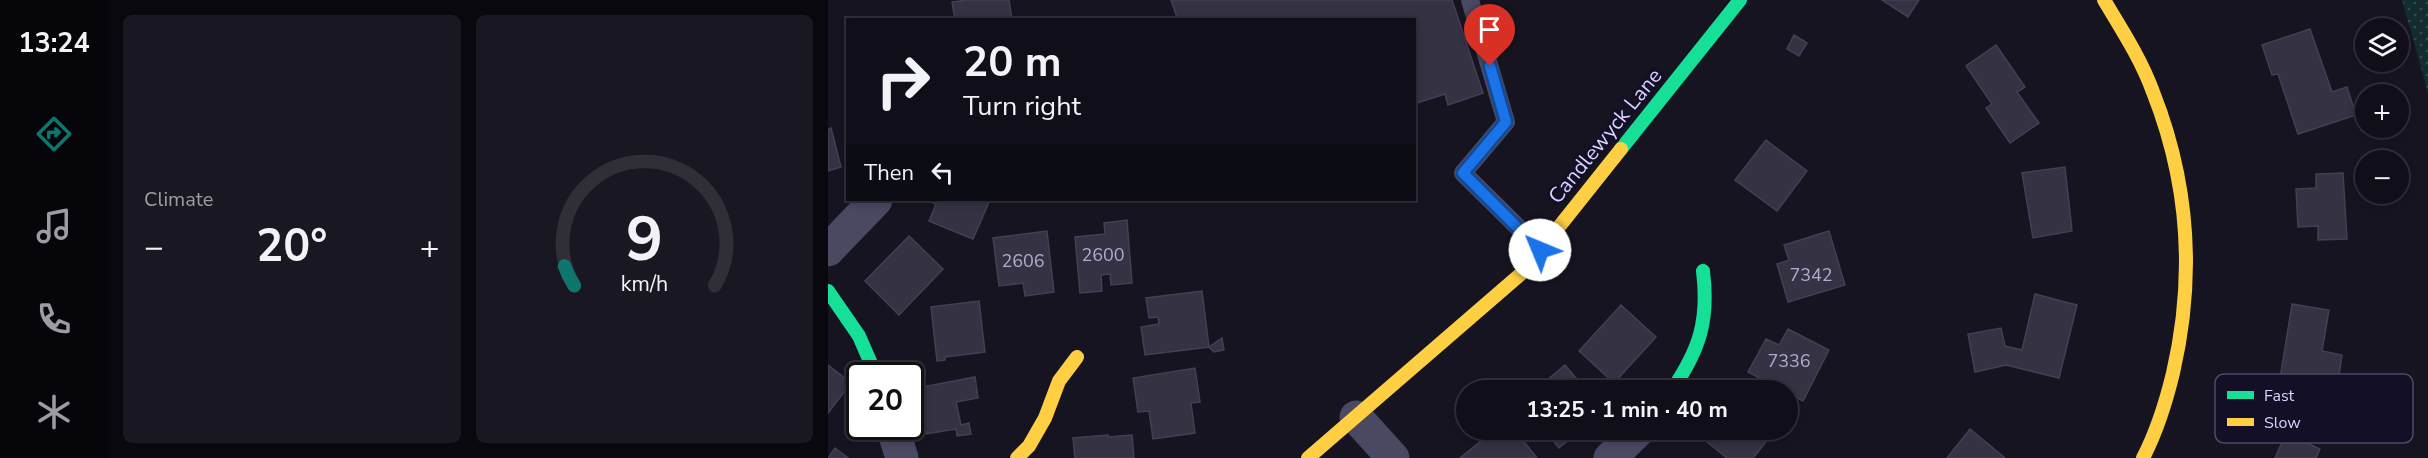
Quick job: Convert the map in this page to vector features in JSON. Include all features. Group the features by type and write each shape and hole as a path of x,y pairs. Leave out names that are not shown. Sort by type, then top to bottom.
{"street":[{"name":"Candlewyck Lane","path":"1308,458 1523,272 1740,0"},
{"path":"2104,0 2122,27 2151,80 2170,136 2178,169 2187,234 2186,299 2177,361 2159,422 2143,458"},
{"path":"828,250 875,201"},
{"path":"1678,380 1700,344 1706,320 1703,271"},
{"path":"828,291 860,336 871,362"},
{"path":"1017,458 1029,446 1045,418 1059,381 1077,357"},
{"path":"1356,417 1393,458"},
{"path":"896,440 902,458"},
{"path":"1610,458 1629,440"}],"lane":[{"path":"1470,0 1506,122 1463,173 1540,250"}],"green space":[{"path":"2402,0 2428,0 2428,93 2409,18 2407,18"}],"building":[{"path":"1009,0 1012,18 955,18 952,2"},
{"path":"1171,0 1452,0 1483,93 1448,105 1445,94 1416,103 1416,18 1177,18"},
{"path":"1882,0 1919,0 1908,17"},
{"path":"2310,29 2332,92 2347,87 2355,115 2298,134 2278,74 2272,75 2262,45"},
{"path":"1794,35 1807,43 1799,56 1787,49"},
{"path":"1996,45 2025,87 2017,92 2039,123 2010,143 1986,108 1992,104 1966,66"},
{"path":"831,128 841,167 828,171 828,129"},
{"path":"1766,140 1807,171 1777,211 1735,180"},
{"path":"2065,167 2072,231 2033,238 2022,173"},
{"path":"2343,173 2347,239 2318,240 2318,226 2298,227 2296,189 2316,188 2316,174"},
{"path":"928,201 990,201 973,239 929,221 936,204"},
{"path":"1127,220 1132,283 1111,285 1110,274 1101,275 1102,291 1080,293 1075,237 1105,234 1104,223"},
{"path":"1047,231 1054,292 1025,296 1023,283 999,286 993,238"},
{"path":"1829,231 1845,285 1788,302 1777,264 1789,260 1784,245"},
{"path":"909,236 943,269 899,315 865,281"},
{"path":"1202,291 1209,347 1145,355 1141,327 1159,324 1158,317 1149,318 1146,298"},
{"path":"2035,294 2077,305 2059,378 2006,365 1975,372 1968,334 2001,328 2005,346 2022,350"},
{"path":"979,301 985,352 945,357 945,360 937,361 931,307"},
{"path":"2292,304 2329,310 2322,351 2342,355 2339,374 2281,374"},
{"path":"1621,305 1656,337 1617,380 1611,380 1579,351"},
{"path":"1788,329 1829,350 1803,401 1798,398 1798,380 1763,380 1748,372 1766,339 1779,345"},
{"path":"1222,338 1224,350 1214,352 1209,347"},
{"path":"828,365 846,379 846,390 828,413"},
{"path":"1565,365 1578,380 1547,380"},
{"path":"1195,368 1200,402 1191,403 1195,433 1153,439 1149,411 1138,412 1133,378"},
{"path":"975,377 978,398 956,402 961,425 969,423 971,434 957,436 956,429 926,434 924,387"},
{"path":"1970,429 2005,458 1947,458"},
{"path":"1108,435 1108,437 1132,435 1134,458 1075,458 1073,438"},
{"path":"1482,440 1523,440 1537,458 1460,458"},
{"path":"1552,440 1569,440 1559,448"},
{"path":"1704,440 1767,440 1753,458 1727,458"},
{"path":"2282,443 2307,443 2320,449 2316,458 2275,458"},
{"path":"835,448 848,458 828,458"}],"traffic: fast":[{"path":"1621,149 1740,0"},
{"path":"1679,380 1690,361 1700,334 1705,304 1703,271"},
{"path":"828,291 859,336 870,362"}],"traffic: slow":[{"path":"2104,0 2143,68 2165,126 2181,196 2185,231 2186,266 2180,337 2164,406 2143,458"},
{"path":"1308,458 1523,272 1621,149"},
{"path":"1017,458 1029,446 1045,418 1059,381 1077,357"}],"route":[{"path":"1490,66 1506,122 1463,173 1540,250"}]}
